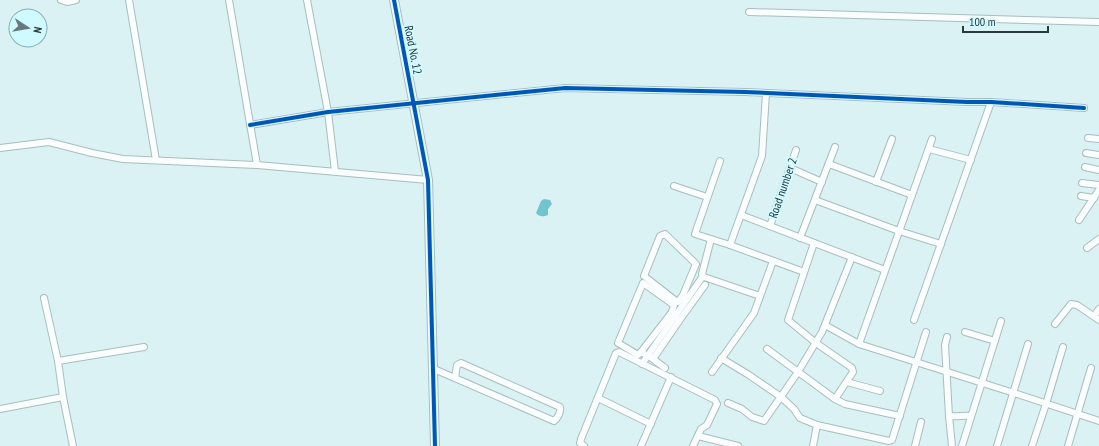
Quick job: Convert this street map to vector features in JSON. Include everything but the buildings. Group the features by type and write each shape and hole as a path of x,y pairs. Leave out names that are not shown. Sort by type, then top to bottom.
{"street":[{"path":"61,0 67,2 76,0"},
{"path":"129,0 156,160"},
{"path":"229,0 257,165"},
{"path":"306,0 328,112 335,171"},
{"name":"Road No. 12","path":"394,0 428,180 435,446"},
{"path":"749,12 1099,22"},
{"path":"250,125 328,112 565,88 766,93 991,102 1084,108"},
{"path":"730,245 762,156 766,93"},
{"path":"914,320 991,102"},
{"path":"1088,138 1099,139"},
{"path":"876,182 892,139"},
{"path":"859,344 932,139"},
{"path":"0,148 49,142 123,159 257,165 428,180"},
{"path":"800,238 835,147"},
{"path":"929,149 971,160"},
{"name":"Road number 2","path":"770,226 796,150"},
{"path":"1086,153 1099,154"},
{"path":"720,161 695,234 804,272"},
{"path":"829,164 912,195"},
{"path":"790,168 822,182"},
{"path":"1085,168 1099,170"},
{"path":"1082,183 1099,185"},
{"path":"674,186 707,197"},
{"path":"1079,220 1099,190"},
{"path":"1081,196 1094,198"},
{"path":"814,200 899,231 941,244"},
{"path":"741,215 885,270"},
{"path":"642,364 650,357 675,316 685,297 696,264 665,234 660,236 644,276 678,302 685,297 703,276 711,240"},
{"path":"1087,248 1099,239"},
{"path":"814,243 788,320 816,343 852,368 853,372 835,399"},
{"path":"728,403 742,409 752,417 764,421 816,343 825,325 852,257"},
{"path":"712,372 754,312 773,261"},
{"path":"703,276 705,278 760,296"},
{"path":"675,316 674,305 643,283 618,343 638,355 705,285"},
{"path":"44,298 58,361 63,397 73,446"},
{"path":"1054,324 1071,304 1077,305 1096,318 1099,309"},
{"path":"962,446 1001,321"},
{"path":"825,325 859,344 1014,392 1077,415 1099,421"},
{"path":"721,358 781,397 794,409 800,418 817,425 889,441 892,440 926,332"},
{"path":"965,332 995,341"},
{"path":"947,337 945,344 952,446"},
{"path":"997,446 1028,344"},
{"path":"58,361 144,347"},
{"path":"1032,446 1063,347"},
{"path":"766,349 835,399 845,404 900,416"},
{"path":"584,446 580,443 581,439 616,353 619,352 716,400 717,404 707,426 701,429 693,446"},
{"path":"641,352 665,368"},
{"path":"434,369 554,421 556,420 560,411 560,407 461,363 457,365 455,378"},
{"path":"1068,446 1092,368"},
{"path":"642,446 671,377"},
{"path":"847,382 880,391"},
{"path":"0,409 63,397"},
{"path":"598,398 651,424"},
{"path":"949,416 971,416"},
{"path":"915,446 921,422"},
{"path":"813,446 817,425"},
{"path":"698,436 738,446"}],"water":[{"path":"544,199 550,200 552,204 548,209 548,215 542,216 536,213 541,201"}],"cycle path":[{"path":"394,0 428,180 435,446"},
{"path":"250,125 328,112 565,88 745,92 991,102 1084,108"}]}
